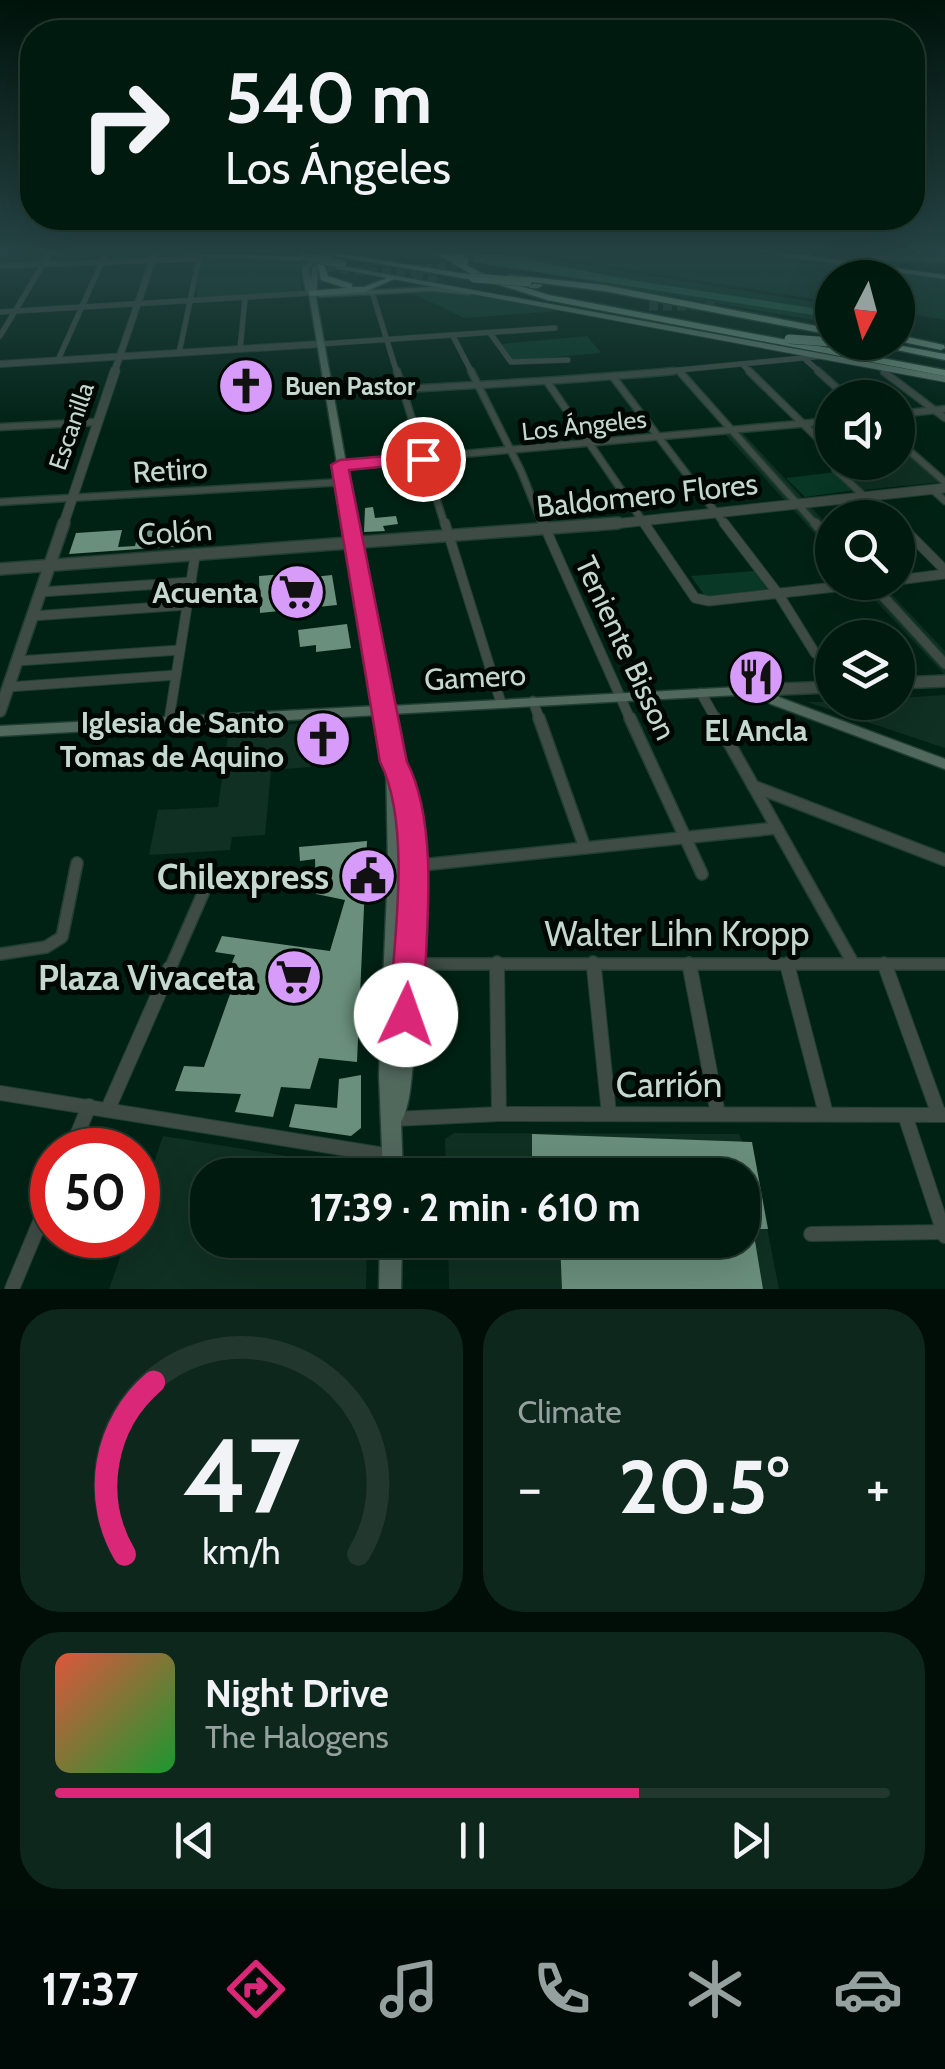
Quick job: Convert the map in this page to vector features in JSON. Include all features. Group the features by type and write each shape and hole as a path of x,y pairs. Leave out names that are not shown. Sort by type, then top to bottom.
{"highway":[{"path":"621,313 945,371"},
{"path":"622,313 789,339 815,337"},
{"path":"663,313 814,340"},
{"path":"689,313 945,371"},
{"path":"719,313 815,332"},
{"path":"733,313 815,331"},
{"path":"743,313 815,331"},
{"path":"665,321 761,344"},
{"path":"915,343 945,352"},
{"path":"915,349 945,352"},
{"path":"915,358 945,371"},
{"path":"852,360 945,371"}],"main road":[{"path":"315,313 394,762 396,868 389,1075 393,1158"},
{"path":"593,313 815,355"},
{"path":"842,360 914,374 945,371"},
{"path":"758,690 769,698 945,764"},
{"name":"Gamero","path":"0,731 758,690"},
{"path":"0,715 6,725 23,729"},
{"path":"394,762 406,794 412,866 404,1074 394,1119"},
{"path":"390,1289 391,1258"}],"street":[{"path":"0,336 14,313"},
{"path":"58,360 78,313"},
{"name":"Escanilla","path":"0,715 133,313"},
{"path":"180,353 188,313"},
{"path":"240,349 244,313"},
{"path":"379,313 501,703"},
{"path":"0,364 555,328"},
{"path":"490,333 511,362 568,360"},
{"name":"Teniente Bisson","path":"452,336 510,452 702,874"},
{"path":"327,394 476,383 548,383 815,359"},
{"path":"806,360 828,380"},
{"path":"744,366 815,436"},
{"path":"680,372 815,523"},
{"path":"884,372 945,418"},
{"path":"892,378 914,374"},
{"path":"613,378 779,595 815,651"},
{"path":"548,383 694,598 701,601 815,590"},
{"path":"915,412 945,410"},
{"path":"0,427 96,422"},
{"name":"Los Ángeles","path":"340,465 815,423"},
{"path":"915,457 945,485"},
{"path":"849,480 872,500"},
{"name":"Retiro","path":"0,502 343,482"},
{"name":"Baldomero Flores","path":"354,544 641,522 945,485"},
{"path":"932,489 945,500"},
{"path":"915,541 945,572"},
{"name":"Colón","path":"0,569 354,544"},
{"path":"169,720 195,556"},
{"path":"915,577 945,572"},
{"path":"40,592 191,582"},
{"path":"887,600 945,664"},
{"path":"32,616 187,605"},
{"path":"17,661 180,650"},
{"path":"8,686 176,676"},
{"path":"915,683 945,681"},
{"name":"Gamero","path":"758,690 815,688"},
{"path":"700,693 852,964"},
{"path":"533,701 585,848"},
{"path":"753,786 945,860"},
{"path":"412,866 777,828"},
{"path":"0,954 46,946 62,937 77,863"},
{"path":"108,1109 205,889"},
{"path":"497,962 499,1114"},
{"path":"593,962 608,1114"},
{"path":"689,963 718,1114"},
{"path":"787,963 826,1114"},
{"name":"Walter Lihn Kropp","path":"409,964 945,964"},
{"path":"884,964 942,1115"},
{"path":"0,1093 108,1109 353,1158"},
{"path":"80,1128 89,1106"},
{"name":"Carrión","path":"394,1119 499,1114 942,1115"},
{"path":"811,1234 944,1234 904,1115"},
{"path":"12,1289 30,1245"}],"shaded area":[{"path":"455,313 529,313 465,318"},
{"path":"774,313 815,313 815,320"},
{"path":"915,313 945,313 945,320 915,315"},
{"path":"587,336 601,353 512,361 501,344"},
{"path":"742,432 815,511 815,534 725,434"},
{"path":"915,460 942,482 863,490 853,480 915,480"},
{"path":"815,475 815,480 844,480 855,490 805,497 786,478"},
{"path":"754,571 767,589 705,596 691,576"},
{"path":"875,600 897,600 945,651 945,675 915,643 915,620 894,620"},
{"path":"945,695 945,748 861,720 915,720 915,697"},
{"path":"313,723 311,767 271,770 265,835 232,837 230,850 149,855 158,810 218,807 229,728"},
{"path":"454,1133 739,1134 749,1158 446,1158 445,1139"},
{"path":"163,1136 298,1158 190,1158 190,1258 367,1258 366,1289 109,1289 120,1258 160,1258"},
{"path":"760,1191 779,1289 449,1289 448,1258 760,1258"}],"building":[{"path":"373,507 375,518 396,516 398,524 383,526 385,531 364,532 365,508"},
{"path":"184,527 181,546 69,554 76,533 122,530 118,547 135,546 139,530 154,529 151,545 169,544 172,528"},
{"name":"Acuenta","path":"284,574 284,580 332,575 337,605 260,613 259,576"},
{"path":"347,624 351,648 316,652 316,645 300,647 298,630"},
{"name":"Iglesia de Santo Tomas de Aquino","path":"333,722 333,756 312,757 313,723"},
{"name":"Plaza Vivaceta","path":"367,841 357,1062 319,1058 310,1089 281,1087 273,1117 235,1112 241,1094 175,1091 184,1066 204,1067 234,983 224,983 235,955 215,952 222,936 330,951 345,900 316,894 315,859 300,861 299,847"},
{"path":"361,1075 361,1128 351,1136 289,1127 295,1104 337,1108 339,1079"},
{"path":"532,1134 752,1142 755,1158 532,1158"},
{"path":"760,1186 768,1229 760,1229"},
{"path":"561,1258 758,1258 763,1289 562,1289"}],"place":[{"name":"Buen Pastor","path":"246,386"},
{"name":"Acuenta","path":"297,592"},
{"name":"El Ancla","path":"756,677"},
{"name":"Iglesia de Santo Tomas de Aquino","path":"323,739"},
{"name":"Chilexpress","path":"368,876"},
{"name":"Plaza Vivaceta","path":"294,977"}],"route":[{"path":"406,1015 412,886 409,813 394,762 340,465 423,459"}]}
